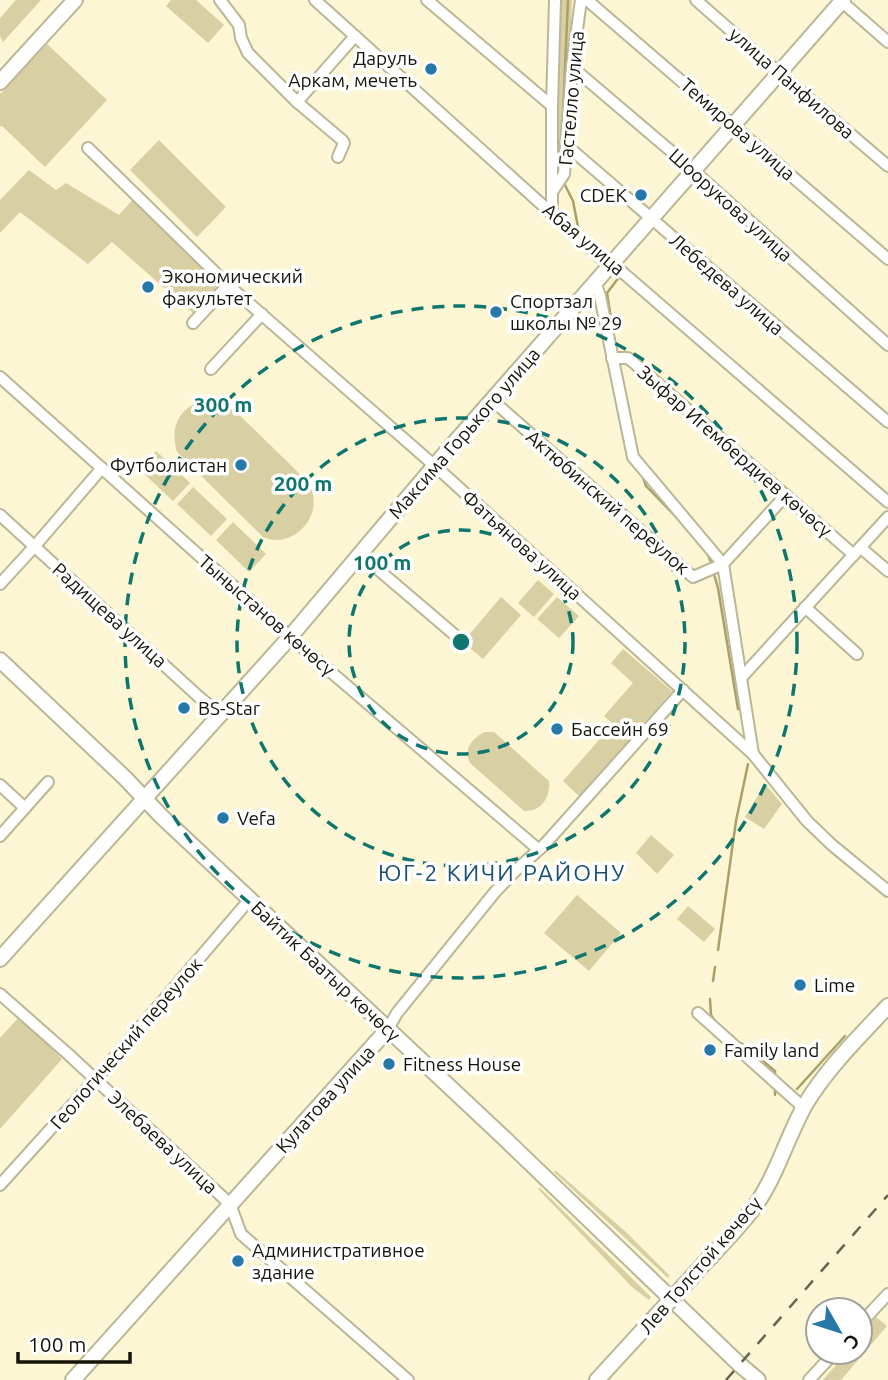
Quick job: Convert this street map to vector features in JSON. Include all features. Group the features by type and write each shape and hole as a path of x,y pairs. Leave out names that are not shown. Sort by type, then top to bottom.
{"main road":[{"path":"0,82 75,0"},
{"name":"Максима Горького улица","path":"0,959 290,637 492,400 842,1"},
{"name":"Байтик Баатыр көчөсү","path":"0,660 145,797 161,816 738,1364 758,1380"},
{"name":"Лев Толстой көчөсү","path":"597,1380 754,1207 769,1182 804,1108 834,1065 888,1006"},
{"name":"Кулатова улица","path":"73,1380 388,1029"},
{"name":"Байтик Баатыр көчөсү","path":"683,1310 744,1357 767,1380"}],"street":[{"path":"220,0 239,25 248,53 297,102 342,140 344,143 338,157"},
{"name":"Абая улица","path":"315,0 610,266 621,271 888,502"},
{"path":"427,0 552,106"},
{"name":"Гастелло улица","path":"552,214 555,0"},
{"name":"Гастелло улица","path":"552,192 564,174 572,67 581,0"},
{"name":"Темирова улица","path":"587,0 888,259"},
{"name":"улица Панфилова","path":"696,0 888,166"},
{"path":"842,1 888,43"},
{"path":"297,102 355,36"},
{"name":"Шоорукова улица","path":"572,67 888,345"},
{"name":"Лебедева улица","path":"566,145 888,422"},
{"name":"Фатьянова улица","path":"88,148 228,285 435,466 753,754 807,821 888,891"},
{"path":"595,282 633,457 723,564 753,754"},
{"path":"193,323 228,285"},
{"path":"211,369 262,314"},
{"name":"Зыфар Игембердиев көчөсү","path":"612,358 628,358 634,362 786,495 857,551 888,571"},
{"name":"Тыныстанов көчөсү","path":"0,377 290,637 538,849"},
{"name":"Актюбинский переулок","path":"492,400 693,577 723,564 786,495"},
{"path":"0,583 102,468"},
{"name":"Радищева улица","path":"0,515 220,714"},
{"path":"741,678 888,517"},
{"path":"360,554 456,636"},
{"path":"806,607 858,654"},
{"name":"Кулатова улица","path":"388,1029 397,1013 508,878 538,849 683,690"},
{"path":"0,836 48,782"},
{"path":"0,785 25,808"},
{"name":"Геологический переулок","path":"0,1185 96,1079 250,899"},
{"name":"Элебаева улица","path":"0,994 230,1204 241,1234 408,1380"},
{"path":"698,1013 804,1108"},
{"path":"874,1309 888,1294"},
{"path":"810,1380 822,1366"}],"shaded area":[{"path":"16,0 41,0 3,42 0,36 0,18"},
{"path":"171,0 196,0 224,25 208,43 166,6"},
{"path":"559,0 572,0 566,182 553,181"},
{"path":"47,44 107,100 45,167 0,127 0,94"},
{"path":"159,140 226,207 197,237 130,170"},
{"path":"29,170 56,190 66,183 119,215 137,195 228,276 194,314 112,242 88,264 20,212 0,233 0,200"},
{"name":"Футболистан","path":"215,399 227,403 309,486 313,494 312,514 307,523 292,536 273,540 263,537 177,452 175,431 181,415 195,404"},
{"name":"Футболистан","path":"156,451 190,483 173,501 139,469"},
{"name":"Футболистан","path":"193,487 227,519 211,536 177,504"},
{"name":"Футболистан","path":"233,522 266,554 249,572 216,540"},
{"path":"538,580 554,594 534,617 518,603"},
{"path":"501,597 521,615 483,659 463,642"},
{"path":"557,597 579,616 559,638 537,619"},
{"path":"623,649 672,691 580,797 563,781 613,724 604,716 633,683 611,663"},
{"path":"485,732 494,732 549,781 548,793 540,806 524,811 470,763 470,744"},
{"path":"765,784 782,804 764,829 745,817"},
{"path":"651,835 674,855 657,874 636,853"},
{"path":"577,895 621,933 589,971 544,933"},
{"path":"688,906 715,929 704,942 677,919"},
{"path":"19,1017 62,1059 0,1129 0,1038"},
{"path":"555,1170 627,1233 670,1276 668,1278 554,1172"},
{"path":"539,1187 651,1297 649,1300 632,1287"},
{"path":"876,1317 887,1326 874,1341"},
{"path":"835,1366 853,1366 841,1380 823,1380"}],"waterway":[{"path":"562,137 568,0"},
{"path":"564,183 573,201 578,227"},
{"path":"615,344 607,293 620,276"},
{"path":"642,474 646,486 684,525"},
{"path":"706,551 712,564"},
{"path":"713,571 738,709"},
{"path":"718,950 736,821 748,764"},
{"path":"713,981 715,967"},
{"path":"710,999 711,1015 715,1021"},
{"path":"797,1089 845,1036"},
{"path":"741,1043 775,1071 775,1074"},
{"path":"775,1087 775,1095"}],"railway":[{"path":"726,1380 888,1195"}],"place":[{"name":"Даруль Аркам, мечеть","path":"431,69"},
{"name":"CDEK","path":"641,195"},
{"name":"Экономический факультет","path":"148,287"},
{"name":"Спортзал школы № 29","path":"496,312"},
{"name":"Футболистан","path":"241,465"},
{"name":"BS-Star","path":"184,708"},
{"name":"Бассейн 69","path":"557,729"},
{"name":"Vefa","path":"223,818"},
{"name":"Lime","path":"800,985"},
{"name":"Family land","path":"710,1050"},
{"name":"Fitness House","path":"389,1064"},
{"name":"Административное здание","path":"238,1261"}],"district":[{"name":"ЮГ-2 КИЧИ РАЙОНУ","path":"502,872"}]}
